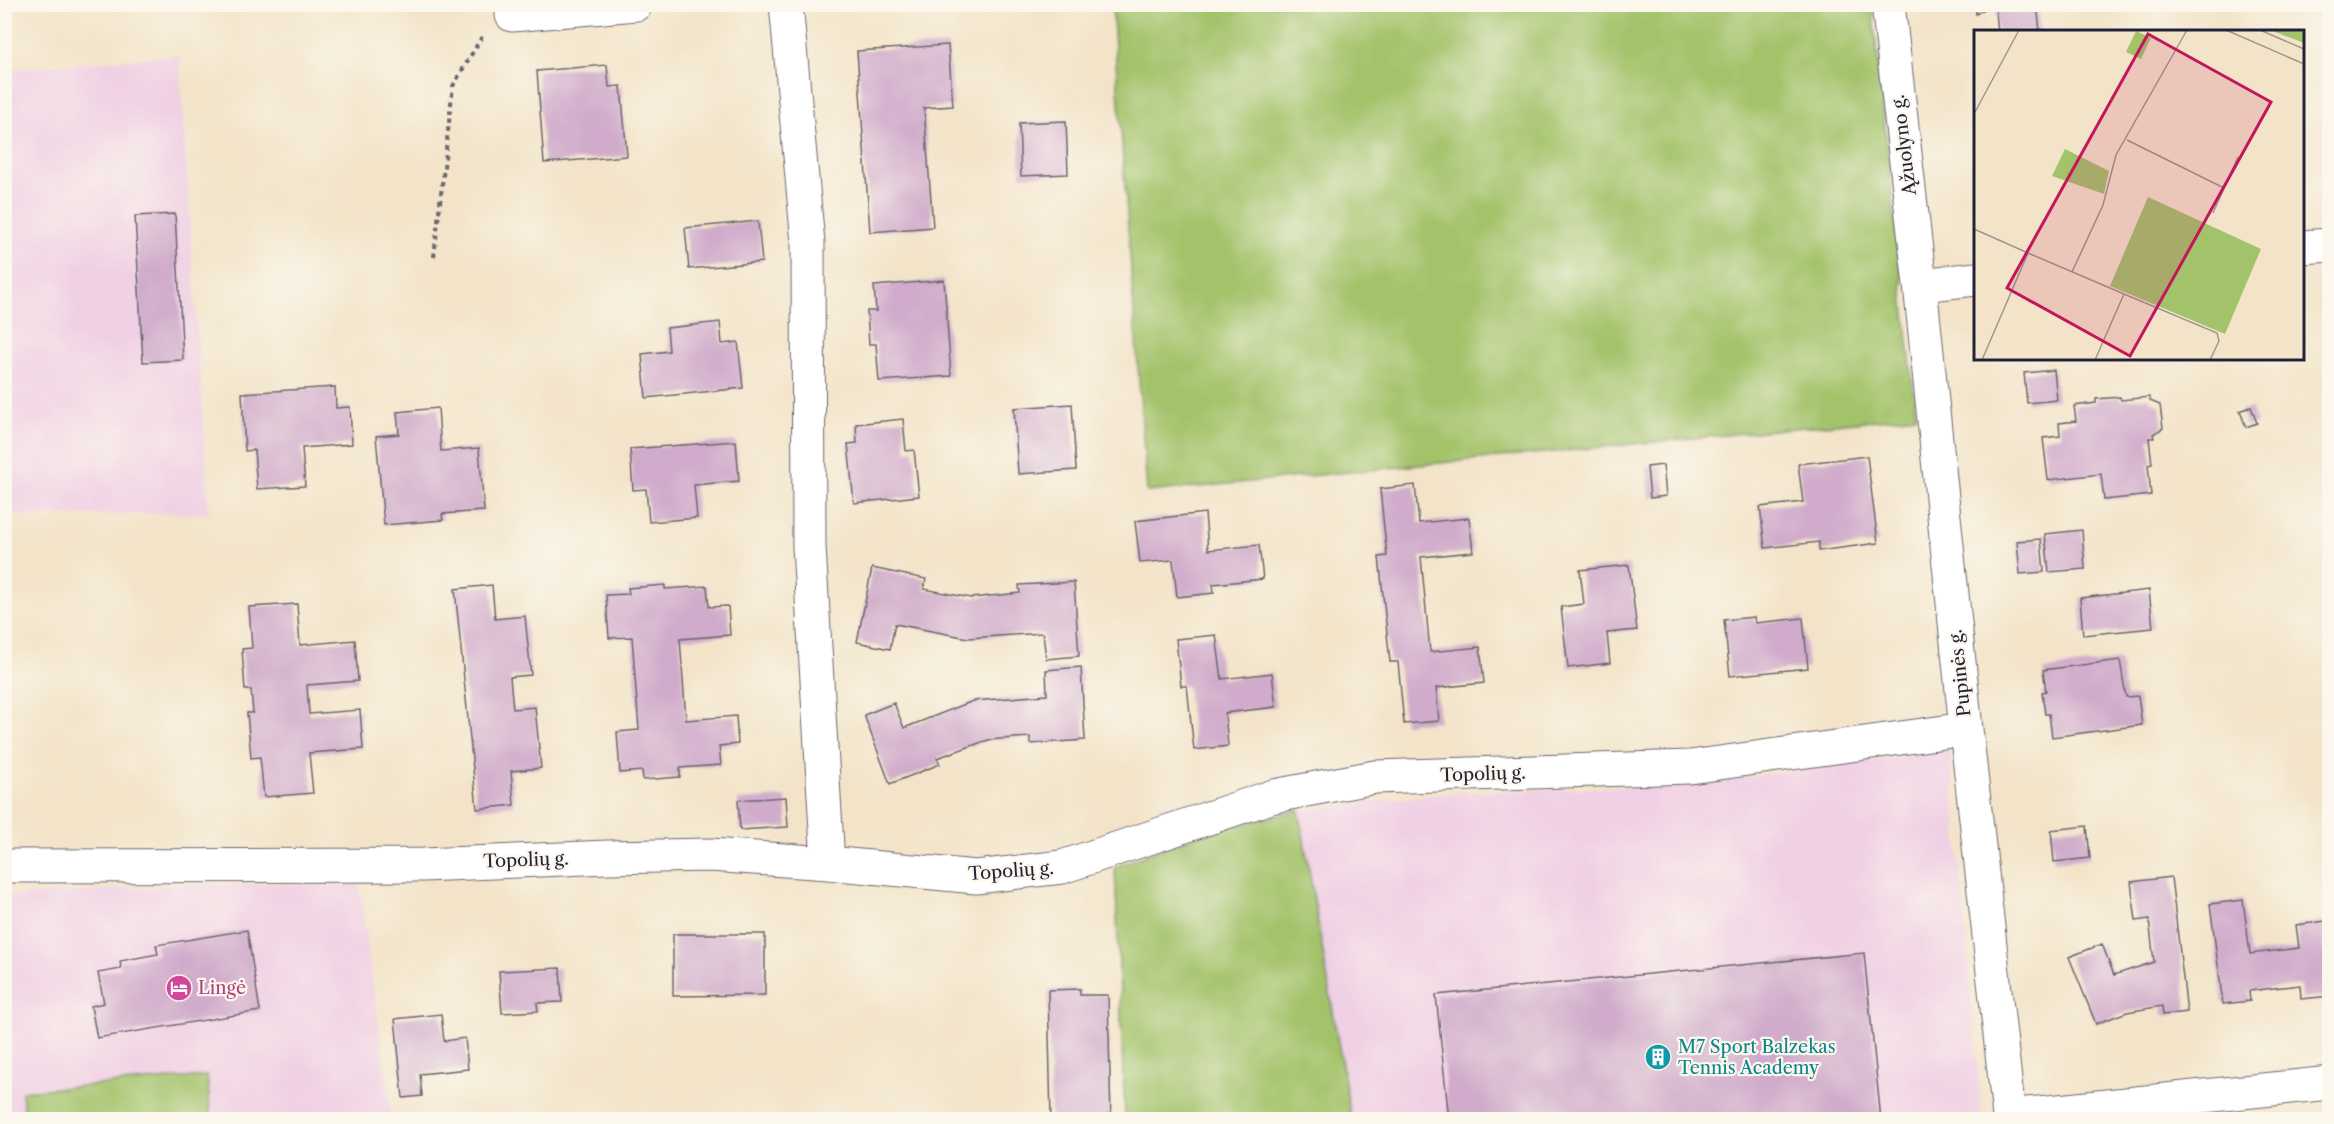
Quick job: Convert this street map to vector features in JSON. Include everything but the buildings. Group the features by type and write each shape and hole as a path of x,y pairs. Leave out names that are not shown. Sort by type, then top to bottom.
{"street":[{"path":"512,15 636,4"},
{"path":"786,4 808,243 809,547 828,863"},
{"name":"Ąžuolyno g.","path":"1888,4 1920,285"},
{"path":"2304,247 2330,245"},
{"path":"1920,285 1974,279"},
{"name":"Pupinės g.","path":"1920,285 2009,1118"},
{"name":"Topolių g.","path":"4,866 423,865 710,855 976,877 1062,867 1274,796 1375,777 1690,767 1966,729"},
{"path":"2009,1118 2330,1083"}],"path":[{"path":"434,257 453,86 484,33 512,15"}],"shaded area":[{"path":"179,55 209,513 5,516 5,70"},
{"path":"1950,749 1982,1119 1351,1119 1299,810 1449,793 1687,785"},
{"path":"203,883 359,885 392,1119 5,1120 5,897"}],"green space":[{"path":"1112,5 1872,5 1916,416 1147,492"},
{"path":"1299,810 1351,1119 1125,1119 1115,867 1196,836"},
{"path":"207,1076 211,1119 24,1119 22,1091"}],"place":[{"name":"Lingė","path":"179,988"},
{"name":"M7 Sport Balzekas Tennis Academy","path":"1658,1057"}]}
